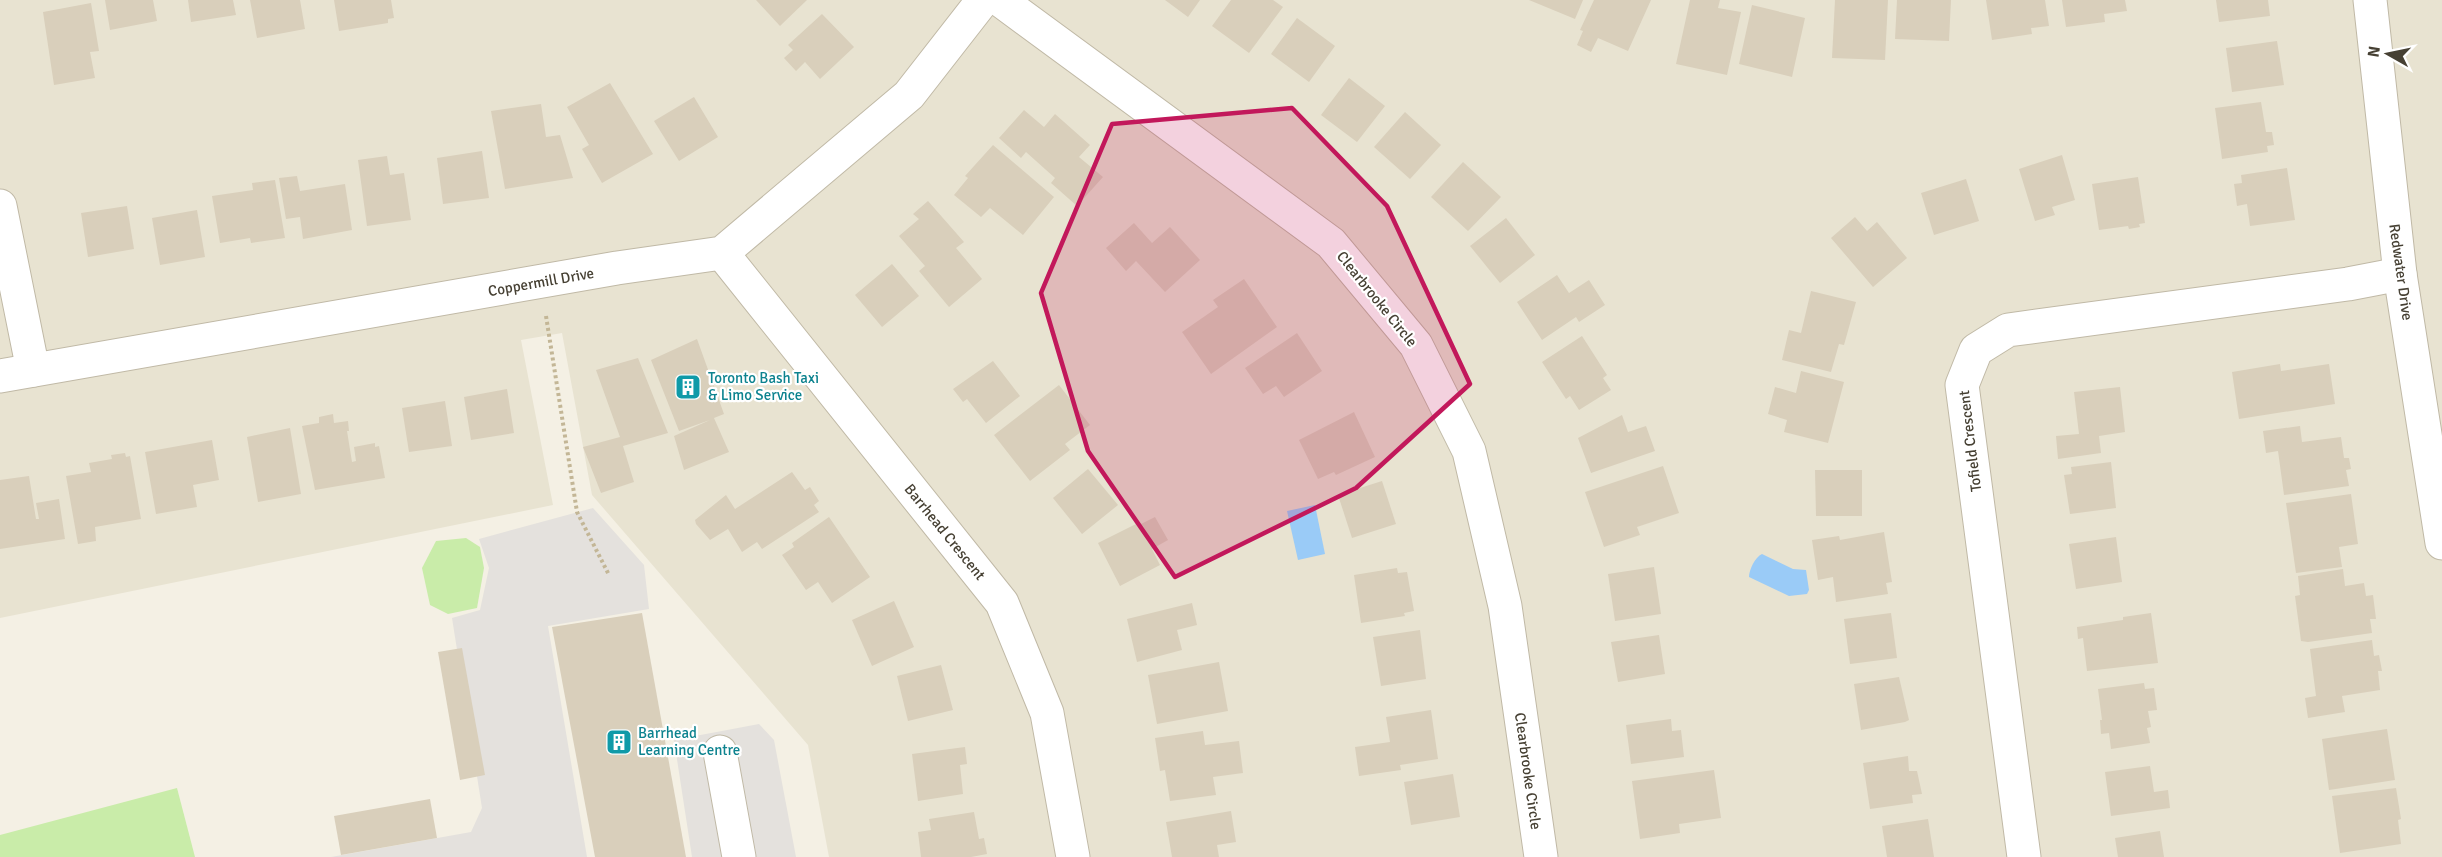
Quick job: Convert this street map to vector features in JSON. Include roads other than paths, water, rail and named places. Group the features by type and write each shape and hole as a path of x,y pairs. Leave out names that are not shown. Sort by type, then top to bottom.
{"street":[{"path":"722,253 909,94 984,0"},
{"name":"Clearbrooke Circle","path":"1000,0 1331,243 1416,345 1469,451 1505,606 1541,857"},
{"name":"Redwater Drive","path":"2370,0 2400,274 2442,543"},
{"path":"0,206 33,370"},
{"name":"Coppermill Drive","path":"0,376 606,270 722,253"},
{"name":"Barrhead Crescent","path":"722,253 1002,603 1047,713 1073,857"},
{"name":"Tofield Crescent","path":"2024,857 1962,385 1976,350 2008,330 2348,284 2400,274"},
{"path":"720,752 739,857"}],"water":[{"path":"1315,505 1325,554 1298,560 1287,511"},
{"path":"1762,554 1793,569 1806,570 1809,590 1807,594 1789,596 1749,577 1753,564"}],"place":[{"name":"Toronto Bash Taxi & Limo Service","path":"688,387"},
{"name":"Barrhead Learning Centre","path":"619,742"}]}
